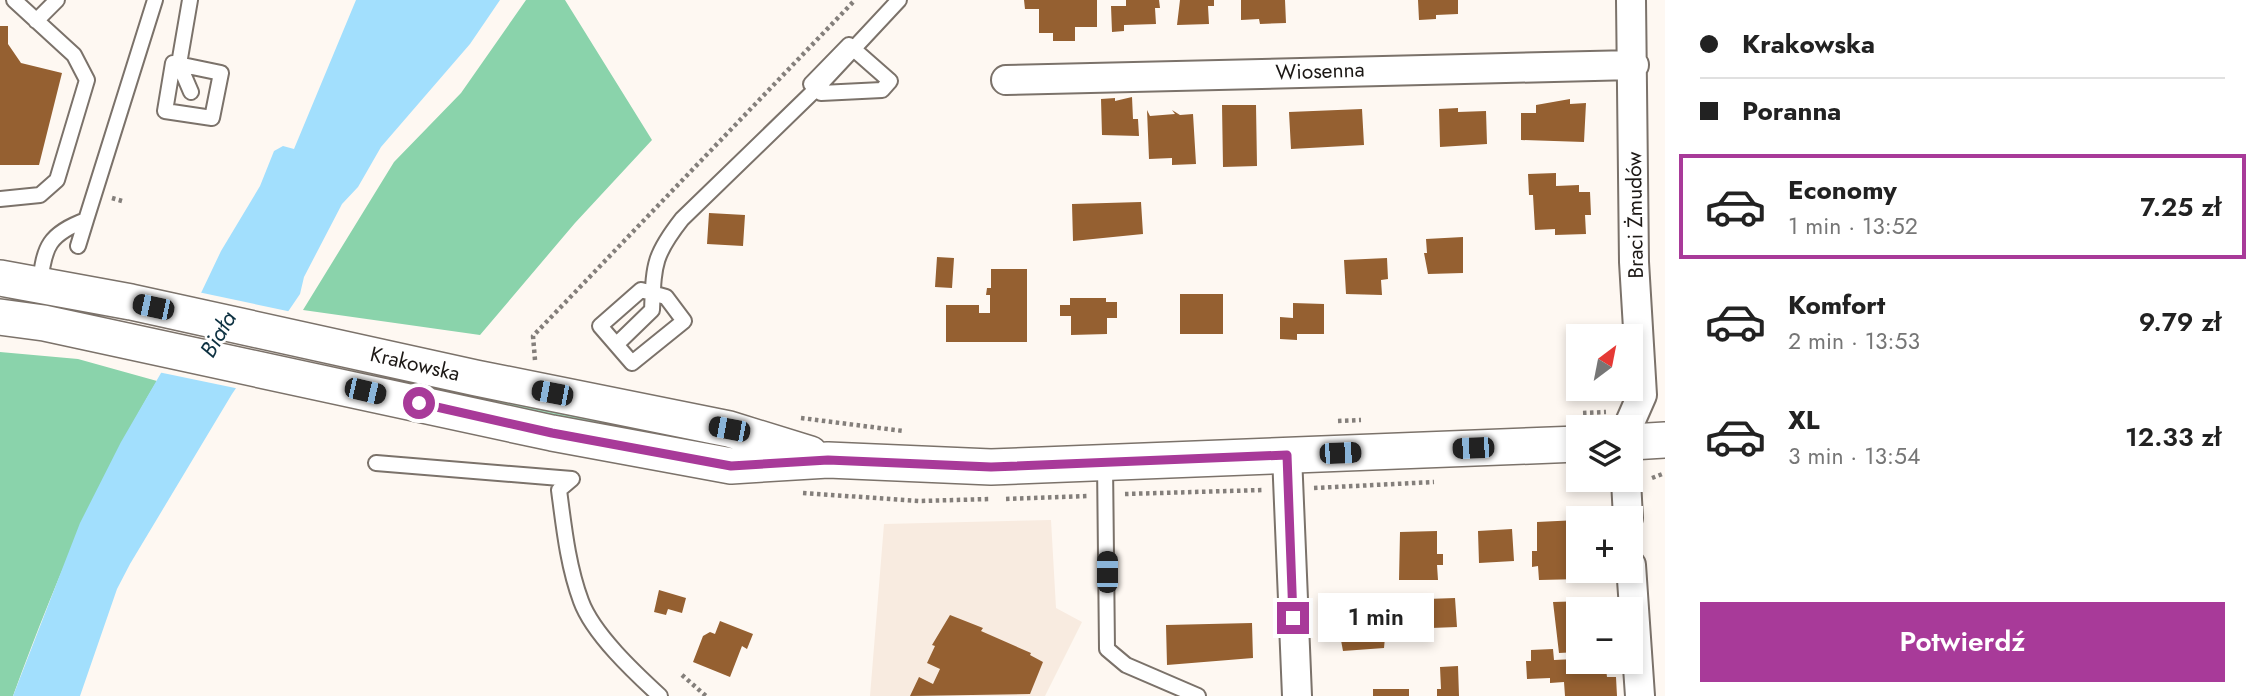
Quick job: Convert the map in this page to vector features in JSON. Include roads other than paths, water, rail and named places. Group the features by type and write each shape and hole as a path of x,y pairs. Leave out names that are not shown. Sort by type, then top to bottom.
{"street":[{"name":"Braci Żmudów","path":"1631,0 1634,65 1634,262 1642,395 1635,415"},
{"name":"Wiosenna","path":"1006,80 1634,65"},
{"name":"Krakowska","path":"0,278 131,302 476,378 729,429 828,460"},
{"name":"Krakowska","path":"0,317 44,323 705,463 731,466 828,460 991,467 1287,455 1566,429"},
{"path":"1643,431 1665,440"},
{"path":"1287,455 1297,696"},
{"path":"1632,583 1640,696"}],"lane":[{"path":"0,199 40,195 57,180 88,80 74,55 14,0"},
{"path":"36,21 57,0"},
{"path":"78,246 155,0"},
{"path":"190,0 179,64 191,92"},
{"path":"618,343 652,310 654,264 663,243 682,219 816,89 899,0"},
{"path":"816,89 821,93 882,89 890,80 853,49"},
{"path":"173,63 179,64 221,73 212,118 165,111 173,63"},
{"path":"40,284 43,260 56,233 86,220"},
{"path":"641,290 653,293 666,297 684,321 632,363 600,326 641,290"},
{"path":"376,463 572,479 559,490 567,551 582,603 595,627 660,696"},
{"path":"1105,463 1107,649 1126,665 1198,696"}],"water":[{"name":"Biała","path":"356,0 500,0 470,44 381,147 358,187 342,204 304,277 300,294 232,394 130,564 117,589 80,696 13,696 80,523 121,442 172,354 221,251 260,186 274,151 283,146 294,149"}]}
